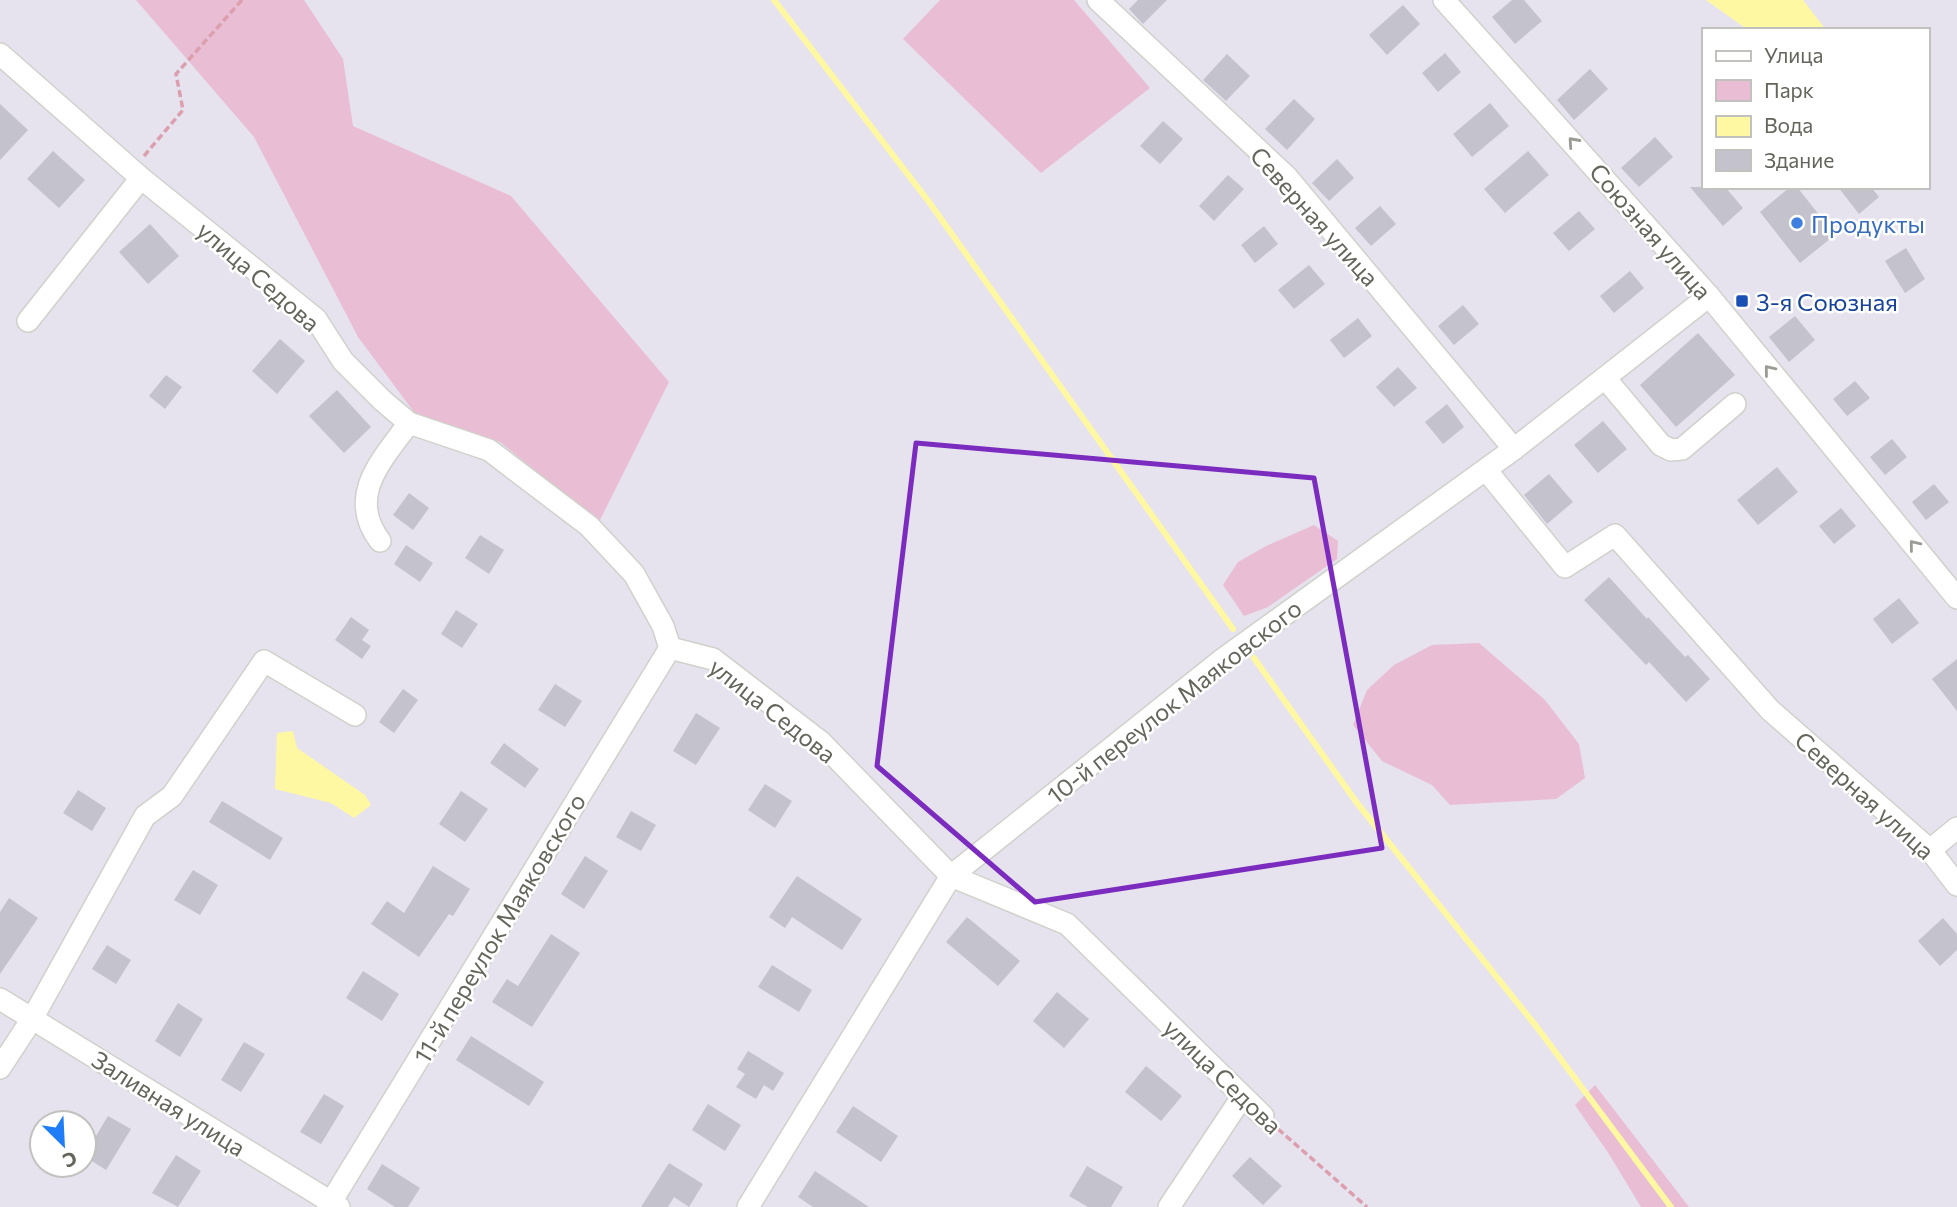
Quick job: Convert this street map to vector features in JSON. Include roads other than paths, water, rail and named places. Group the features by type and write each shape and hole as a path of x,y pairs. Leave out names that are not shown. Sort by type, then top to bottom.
{"street":[{"name":"Союзная улица","path":"1444,0 1709,296 1957,598"},
{"name":"Северная улица","path":"1101,1 1287,177 1514,449"},
{"name":"улица Седова","path":"0,54 137,174 316,319 344,361 383,401 410,423 489,450 589,526 634,575 663,626 670,648 713,659 821,742 951,876 1067,924 1263,1116"},
{"path":"28,321 137,174"},
{"name":"10-й переулок Маяковского","path":"748,1207 951,876 1223,659 1486,470 1709,296"},
{"path":"1605,378 1661,445 1671,450 1682,449 1735,404"},
{"path":"380,541 369,527 365,501 373,471 410,423"},
{"name":"Северная улица","path":"1486,470 1565,567 1615,536 1770,710 1930,850 1957,885"},
{"name":"11-й переулок Маяковского","path":"333,1205 670,648"},
{"path":"0,1068 32,1019 145,816 172,796 264,661 355,715"},
{"path":"1930,850 1957,828"},
{"name":"Заливная улица","path":"0,999 333,1205"},
{"path":"1169,1207 1242,1097"}],"water":[{"path":"1706,0 1803,0 1824,28 1745,28"},
{"path":"293,731 297,748 365,795 371,805 354,818 331,803 275,789 277,733"}],"waterway":[{"path":"774,0 929,202 1233,629"},
{"path":"1254,658 1357,803 1536,1026 1671,1207"}],"place":[{"name":"Продукты","path":"1797,223"},
{"name":"3-я Союзная","path":"1742,301"}]}
